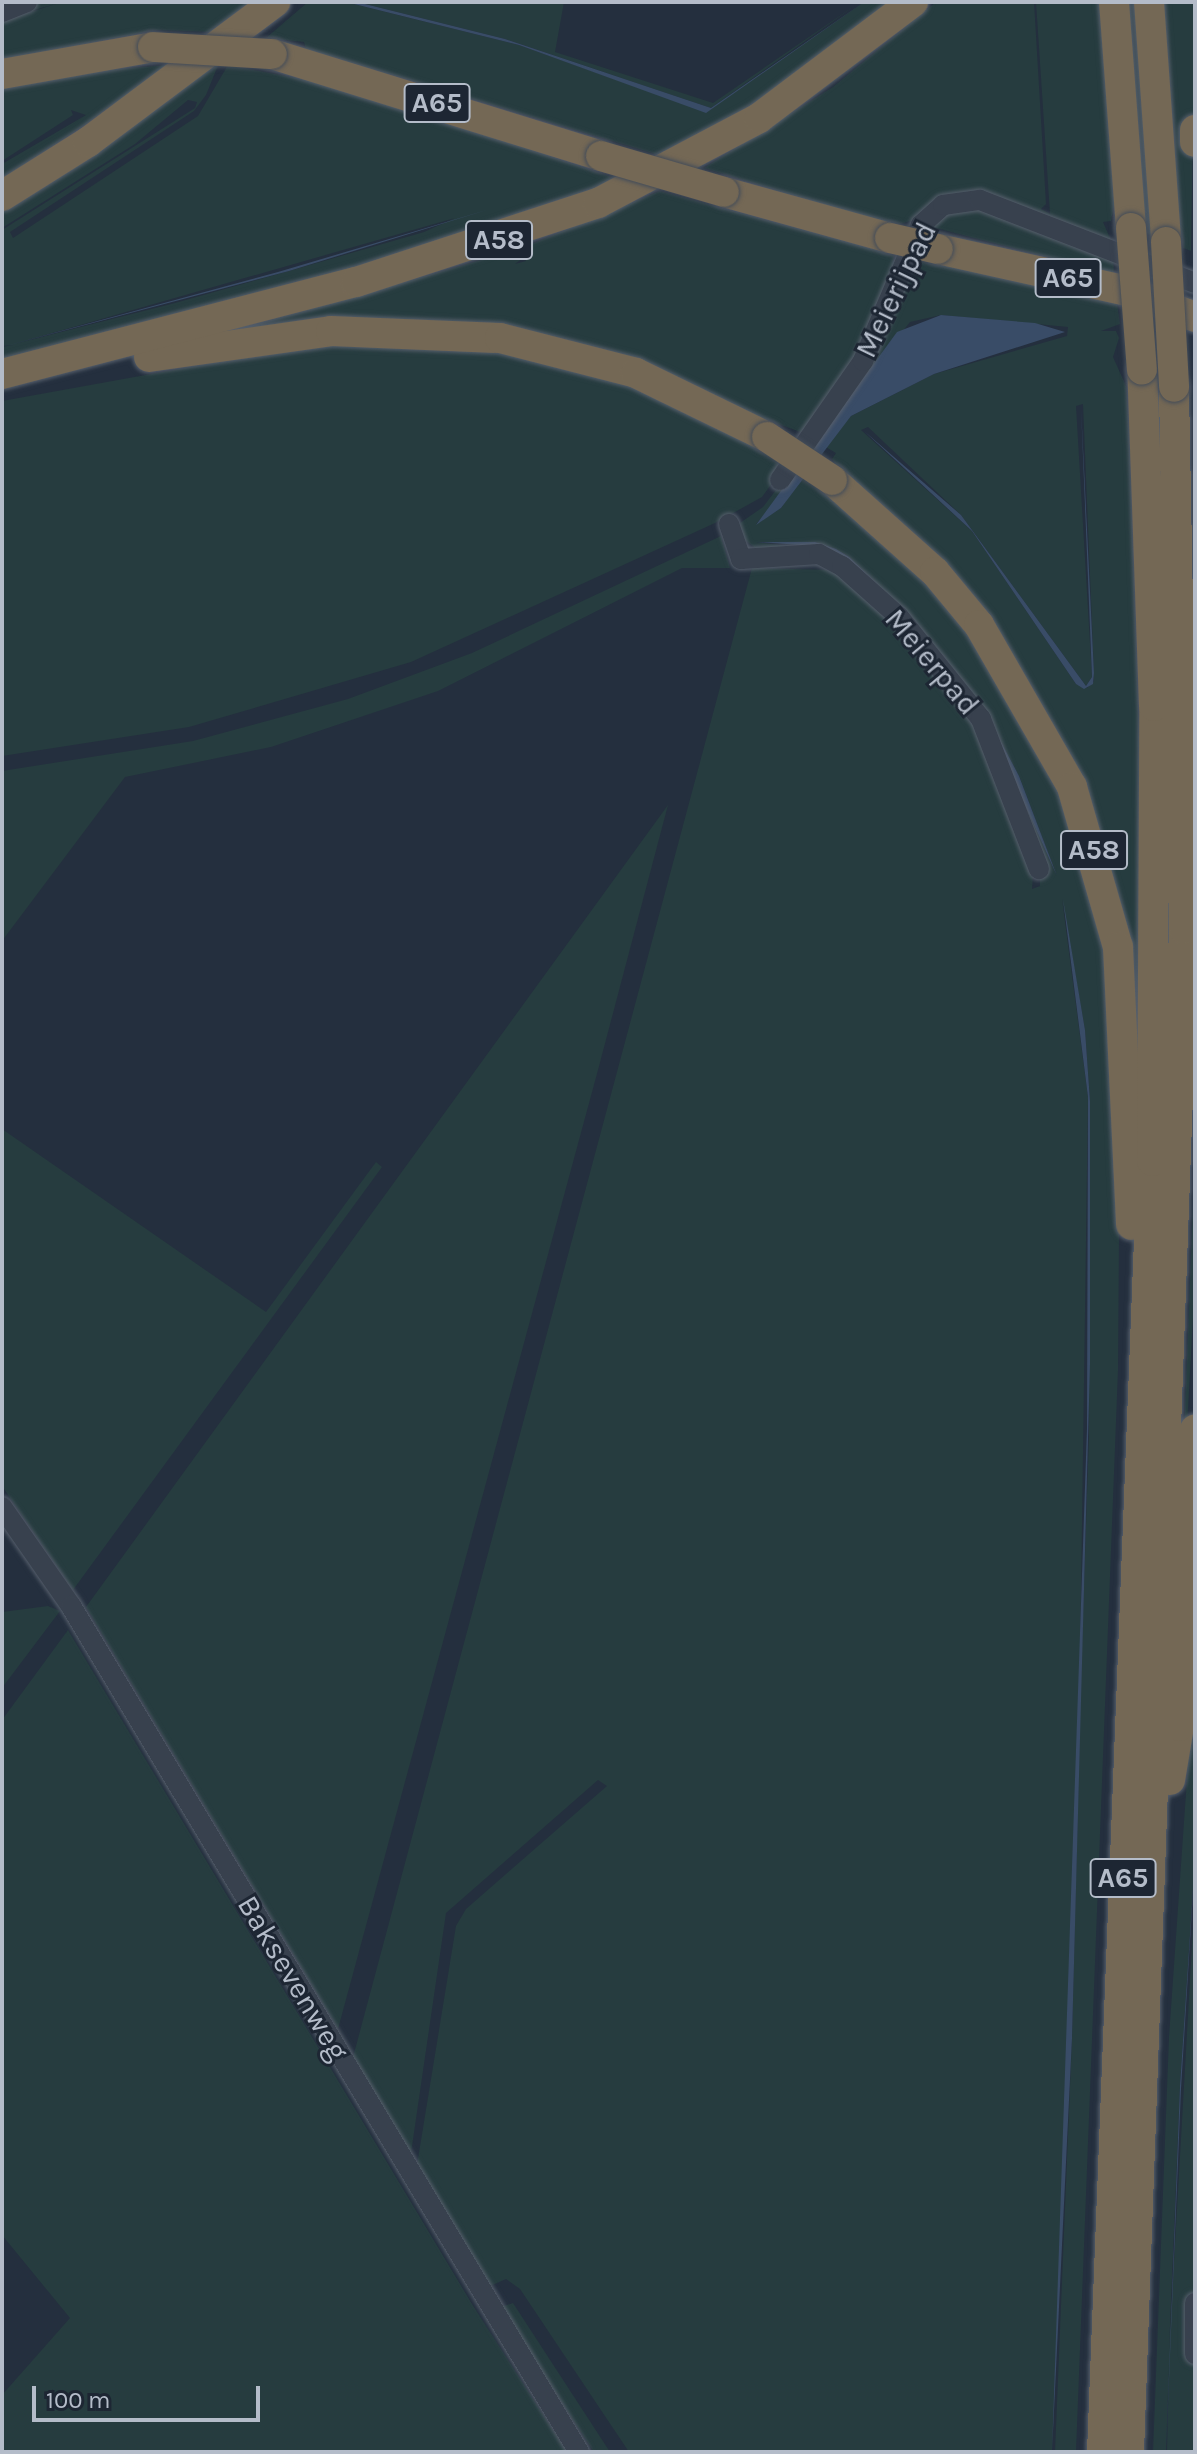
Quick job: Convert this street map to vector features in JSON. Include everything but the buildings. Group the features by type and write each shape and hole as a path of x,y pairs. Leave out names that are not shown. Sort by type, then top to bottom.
{"highway":[{"path":"2,196 88,142 275,2"},
{"name":"A58","path":"2,374 356,282 598,203 759,118 913,2"},
{"name":"A65","path":"1102,2452 1146,1305 1157,933 1142,370 1114,2"},
{"name":"A65","path":"1129,2452 1184,944 1174,387 1149,2"},
{"name":"A65","path":"2,74 153,47 272,54 724,192 890,238 1127,291 1195,317"},
{"path":"1195,130 1195,142"},
{"name":"A58","path":"35,367 135,360 331,331 500,338 636,373 767,437 832,480 935,572 979,625 1072,787 1118,947 1132,1248 1146,1305"},
{"name":"A65","path":"1149,1908 1179,1726 1195,1429"}],"street":[{"path":"2,12 27,2"},
{"name":"Meierijpad","path":"780,480 863,361 921,225 943,205 980,200 1195,283"},
{"name":"Meierpad","path":"729,524 741,559 819,554 842,566 899,617 981,719 1039,869"},
{"name":"Baksevenweg","path":"2,1507 71,1606 579,2452"},
{"path":"1195,2303 1195,2354"}],"green space":[{"path":"41,2 249,2 212,32 156,30 2,60 2,21 59,3 2,19 2,13"},
{"path":"308,2 346,2 519,45 706,112 864,2 900,2 841,50 669,158 306,49 304,42 266,38"},
{"path":"357,2 564,2 555,52 713,103 860,2 711,108 505,39"},
{"path":"936,2 1034,2 1046,204 1041,209 1050,214 1036,2 1101,2 1115,200 1111,221 1103,222 1113,245 985,197 894,226 704,168 833,87"},
{"path":"1127,2 1137,2 1152,235 1145,233"},
{"path":"1162,2 1195,2 1191,251 1183,248 1179,227"},
{"path":"212,63 219,63 206,95 194,111 10,232 13,238 198,116 228,65 337,86 624,181 542,215 2,366 2,347 13,345 2,346 2,230 195,108 197,102 188,100 135,144 2,228 2,208","holes":["455,218 424,232 175,303 14,344"]},
{"path":"169,65 2,179 2,164 86,115 71,110 73,115 2,161 2,78"},
{"path":"660,191 894,255 891,302 806,434 552,341 180,346 520,249 523,258 515,264 526,261 522,248"},
{"path":"966,204 1113,253 1114,274 932,227 931,220"},
{"path":"914,260 1116,296 1120,324 1101,331 1116,331 1119,338 1113,357 1126,386 1129,431 1139,737 1137,1073 1067,759 843,476 832,459 836,453 824,446 851,416 934,374 1067,336 1068,327 941,315 910,322 816,440 883,333","holes":["1083,404 1094,681 1087,688 1076,684 972,531 861,430 868,427 961,515 1086,686 1092,677 1076,406"]},
{"path":"327,342 482,348 589,370 711,417 786,464 762,497 715,523 411,662 189,727 2,756 2,401"},
{"path":"792,469 797,475 788,489 756,524 781,508 801,479 816,483 923,577 1002,679 1078,831 1109,957 1120,1107 1118,1370 1076,2452 1055,2452 1072,2038 1079,1762 1052,2452 629,2452 520,2289 506,2279 488,2287 416,2171 456,1926 466,1909 607,1786 598,1780 446,1913 410,2160 352,2061 752,568 834,570 837,565 907,633 984,740 1034,861 1032,889 1040,886 1040,859 995,744 910,625 840,559 762,553 741,537 740,523 763,507","holes":["757,542 815,542 836,549 849,557 906,612 946,659 992,725 1019,776 1057,876 989,725 904,613 839,553","1062,899 1085,1030 1090,1101 1089,1435 1079,1736 1088,1097"]},
{"path":"721,536 730,568 682,568 438,691 271,747 125,777 2,941 2,771 193,741 348,699 472,653"},
{"path":"668,805 598,1070 338,2029 86,1607"},
{"path":"2,1129 266,1312 376,1162 382,1167 73,1590 2,1486"},
{"path":"1195,1152 1195,1282 1178,1591"},
{"path":"48,1606 60,1611 2,1688 2,1612"},
{"path":"68,1630 472,2304 567,2452 2,2452 2,2395 70,2318 2,2235 2,1720"},
{"path":"1195,1664 1195,1859 1180,2086 1169,2350 1195,1892 1194,2452 1167,2452 1169,2363 1166,2452 1153,2452 1169,2037"},
{"path":"513,2303 610,2452 594,2452 569,2414 501,2307"}],"water":[{"path":"346,2 357,2 505,39 711,108 864,2 706,113 519,45"},
{"path":"490,209 289,271 2,347 278,272"},
{"path":"941,315 1035,323 1065,332 934,374 851,416 781,508 756,525 897,332"},
{"path":"1081,407 1094,673 1093,684 1084,689 1076,684 972,531 864,431 961,515 1086,686 1092,677"},
{"path":"757,542 815,542 836,549 849,557 906,612 992,725 1019,776 1057,876 989,725 850,561 815,546"},
{"path":"1063,899 1085,1030 1090,1101 1090,1364 1072,2038 1052,2452 1087,1428 1088,1097"},
{"path":"1195,1859 1181,2089 1166,2452 1180,2086"}]}
